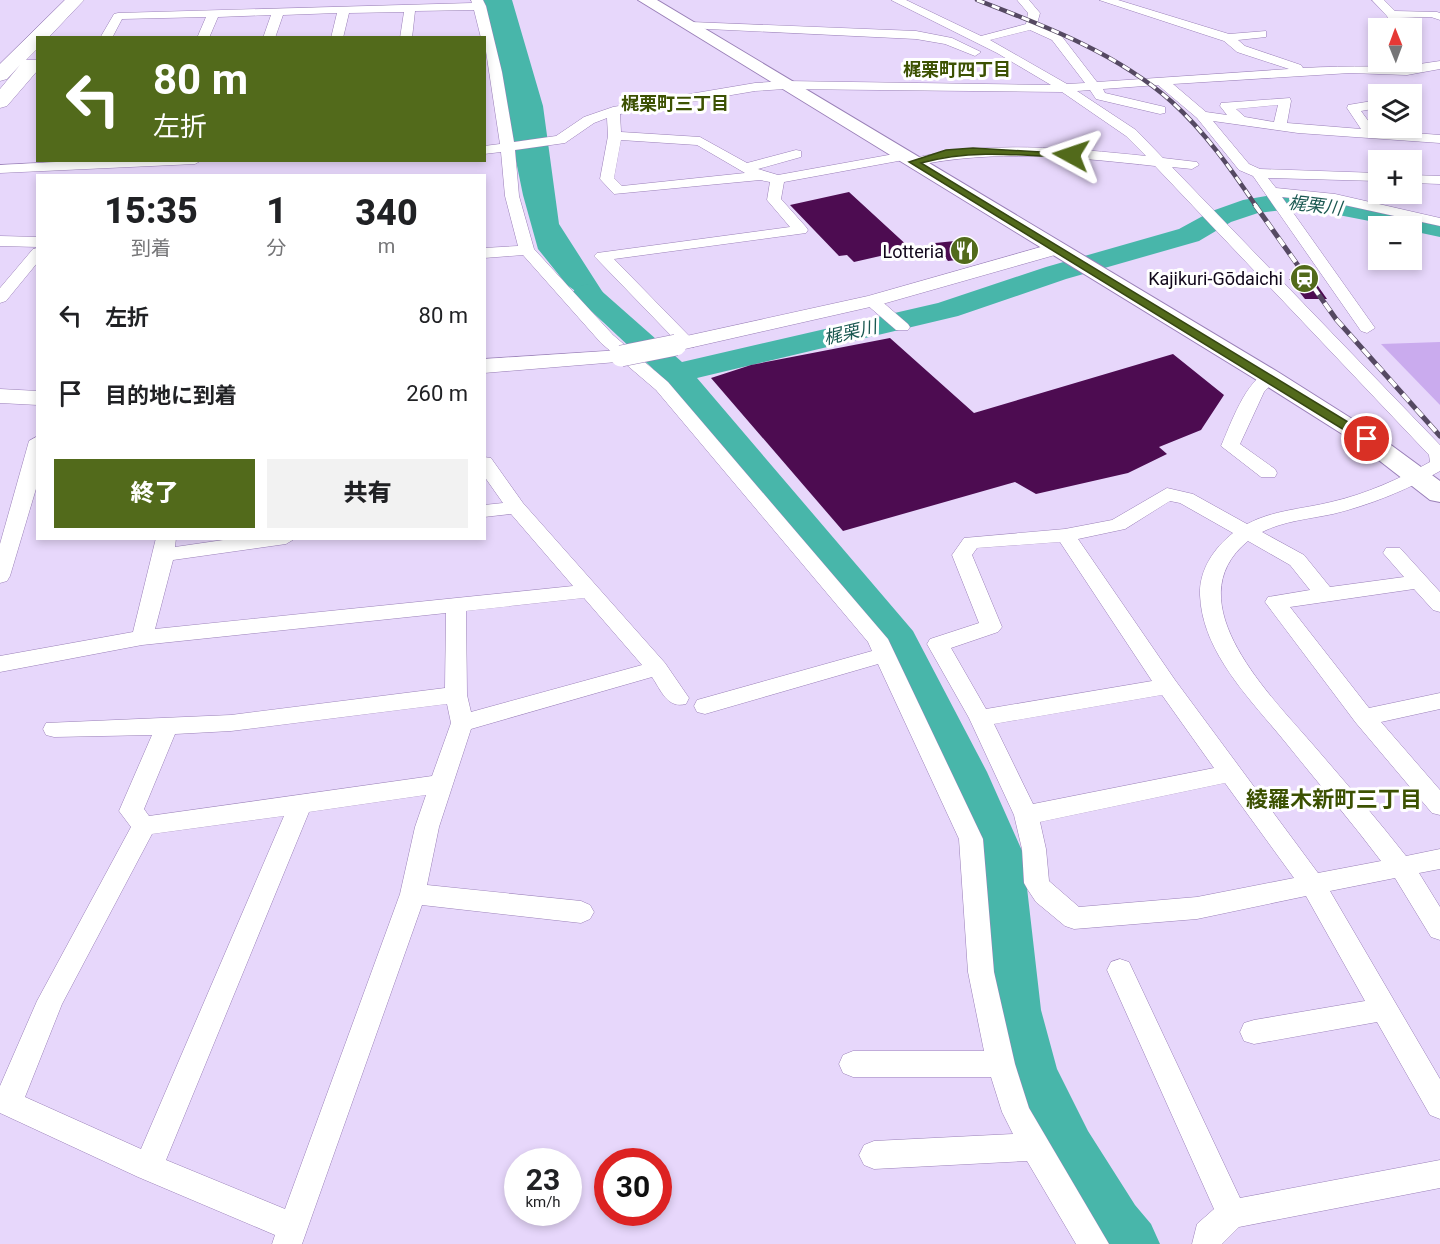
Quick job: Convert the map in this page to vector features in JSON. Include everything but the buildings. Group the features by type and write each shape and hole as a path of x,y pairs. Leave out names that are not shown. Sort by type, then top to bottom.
{"highway":[{"path":"39,36 75,0"},
{"path":"59,36 93,0"},
{"path":"0,75 36,39"},
{"path":"0,102 36,60"}],"main road":[{"path":"646,0 1269,377 1367,439 1440,494"}],"street":[{"path":"897,0 978,39 1043,75 1131,133"},
{"path":"1023,0 1034,13 1031,26"},
{"path":"1105,0 1164,16 1228,38 1241,49 1306,72 1368,87"},
{"path":"1378,0 1393,18"},
{"path":"107,36 117,16 410,8 479,3 484,36"},
{"path":"406,36 410,8"},
{"path":"338,36 344,10"},
{"path":"269,36 278,12"},
{"path":"1392,15 1438,12"},
{"path":"204,36 213,14"},
{"path":"1164,16 1186,15"},
{"path":"978,39 1031,26 1056,37 1131,133 1438,454 1439,464 1419,476 1347,504 1271,519 1246,532 1225,549 1212,572 1210,602 1217,627 1228,652 1251,687 1402,869 1440,929"},
{"path":"691,27 916,35 948,41 1029,72 1043,75"},
{"path":"1228,38 1262,34"},
{"path":"486,50 490,77 508,149 512,196 526,250 607,339 662,386 877,639 971,839 981,972 1001,1064 1016,1112 1094,1244"},
{"path":"1422,64 1440,65"},
{"path":"1098,91 1162,82 1306,72"},
{"path":"1385,84 1405,72"},
{"path":"1162,82 1202,115 1244,167 1258,173 1368,177"},
{"path":"486,150 508,149 560,140 589,120 613,111 755,87 785,85 1065,88 1098,91 1160,110"},
{"path":"1368,96 1353,108 1368,130"},
{"path":"1240,120 1226,106 1285,101 1280,126"},
{"path":"613,111 615,136 607,179 619,190 754,172 795,154"},
{"path":"1202,115 1280,126 1368,134"},
{"path":"615,136 700,141 754,172 778,179 946,153 1006,150 1192,165"},
{"path":"1422,138 1440,139"},
{"path":"672,158 679,139"},
{"path":"0,169 118,162"},
{"path":"1258,173 1367,328"},
{"path":"682,344 602,256 801,230 774,200 778,179"},
{"path":"1422,179 1440,180"},
{"path":"1272,193 1312,193 1440,222"},
{"path":"0,241 36,242"},
{"path":"486,254 526,250"},
{"path":"0,298 36,254"},
{"path":"486,366 621,356 872,301 1065,254"},
{"path":"872,301 902,327"},
{"path":"1268,473 1230,446 1256,390 1269,377"},
{"path":"0,396 36,398"},
{"path":"0,576 32,491 36,458"},
{"path":"486,465 516,507 657,668 678,698"},
{"path":"1325,596 1297,560 1186,498 1167,494 1118,525 1065,535 971,542 962,555 991,627 938,644 980,718 1026,815 1034,849 1037,884 1045,895 1074,918 1197,908 1314,887 1440,859"},
{"path":"486,511 516,507"},
{"path":"1065,535 1167,686 1314,887 1440,1106"},
{"path":"142,638 165,547 259,540"},
{"path":"1393,553 1440,605"},
{"path":"1419,582 1275,602 1364,717 1440,806"},
{"path":"0,664 142,638 589,591"},
{"path":"144,826 51,1001 4,1100 290,1235 414,894 427,827 462,723 456,695 456,606"},
{"path":"705,706 884,655"},
{"path":"462,723 657,668"},
{"path":"980,718 1167,686"},
{"path":"54,729 231,723 456,695"},
{"path":"1364,717 1440,701"},
{"path":"144,826 131,811 167,726"},
{"path":"1026,815 1231,773"},
{"path":"144,826 442,784"},
{"path":"148,1167 300,805"},
{"path":"414,894 581,912"},
{"path":"1120,970 1232,1214"},
{"path":"1254,1032 1385,1008"},
{"path":"853,1064 1001,1064"},
{"path":"874,1155 1035,1147"},
{"path":"1207,1244 1208,1235 1232,1214 1440,1174"}],"shaded area":[{"path":"480,0 512,0 543,106 559,224 625,327 567,285 538,249 523,195 485,10"},
{"path":"1440,342 1440,405 1381,344"}],"waterway":[{"name":"梶栗川","path":"676,373 947,310 1056,273 1189,235 1222,217 1253,206 1283,201 1313,202 1343,206 1440,229"},
{"name":"梶栗川","path":"587,293 676,373"},
{"path":"676,373 893,631 965,772 1000,853 1016,1010 1032,1072 1069,1149 1115,1225 1131,1244"}],"railway":[{"path":"977,0 1079,42 1128,69 1151,85 1196,126 1256,206"},
{"path":"1255,205 1336,319 1440,436"}],"place":[{"name":"Lotteria","path":"965,251"},
{"name":"Kajikuri-Gōdaichi","path":"1304,278"}],"district":[{"name":"梶栗町四丁目","path":"957,69"},
{"name":"梶栗町三丁目","path":"675,103"},
{"name":"綾羅木新町三丁目","path":"1334,799"}],"route":[{"path":"1071,155 973,150 946,153 914,162 1367,439"}]}
